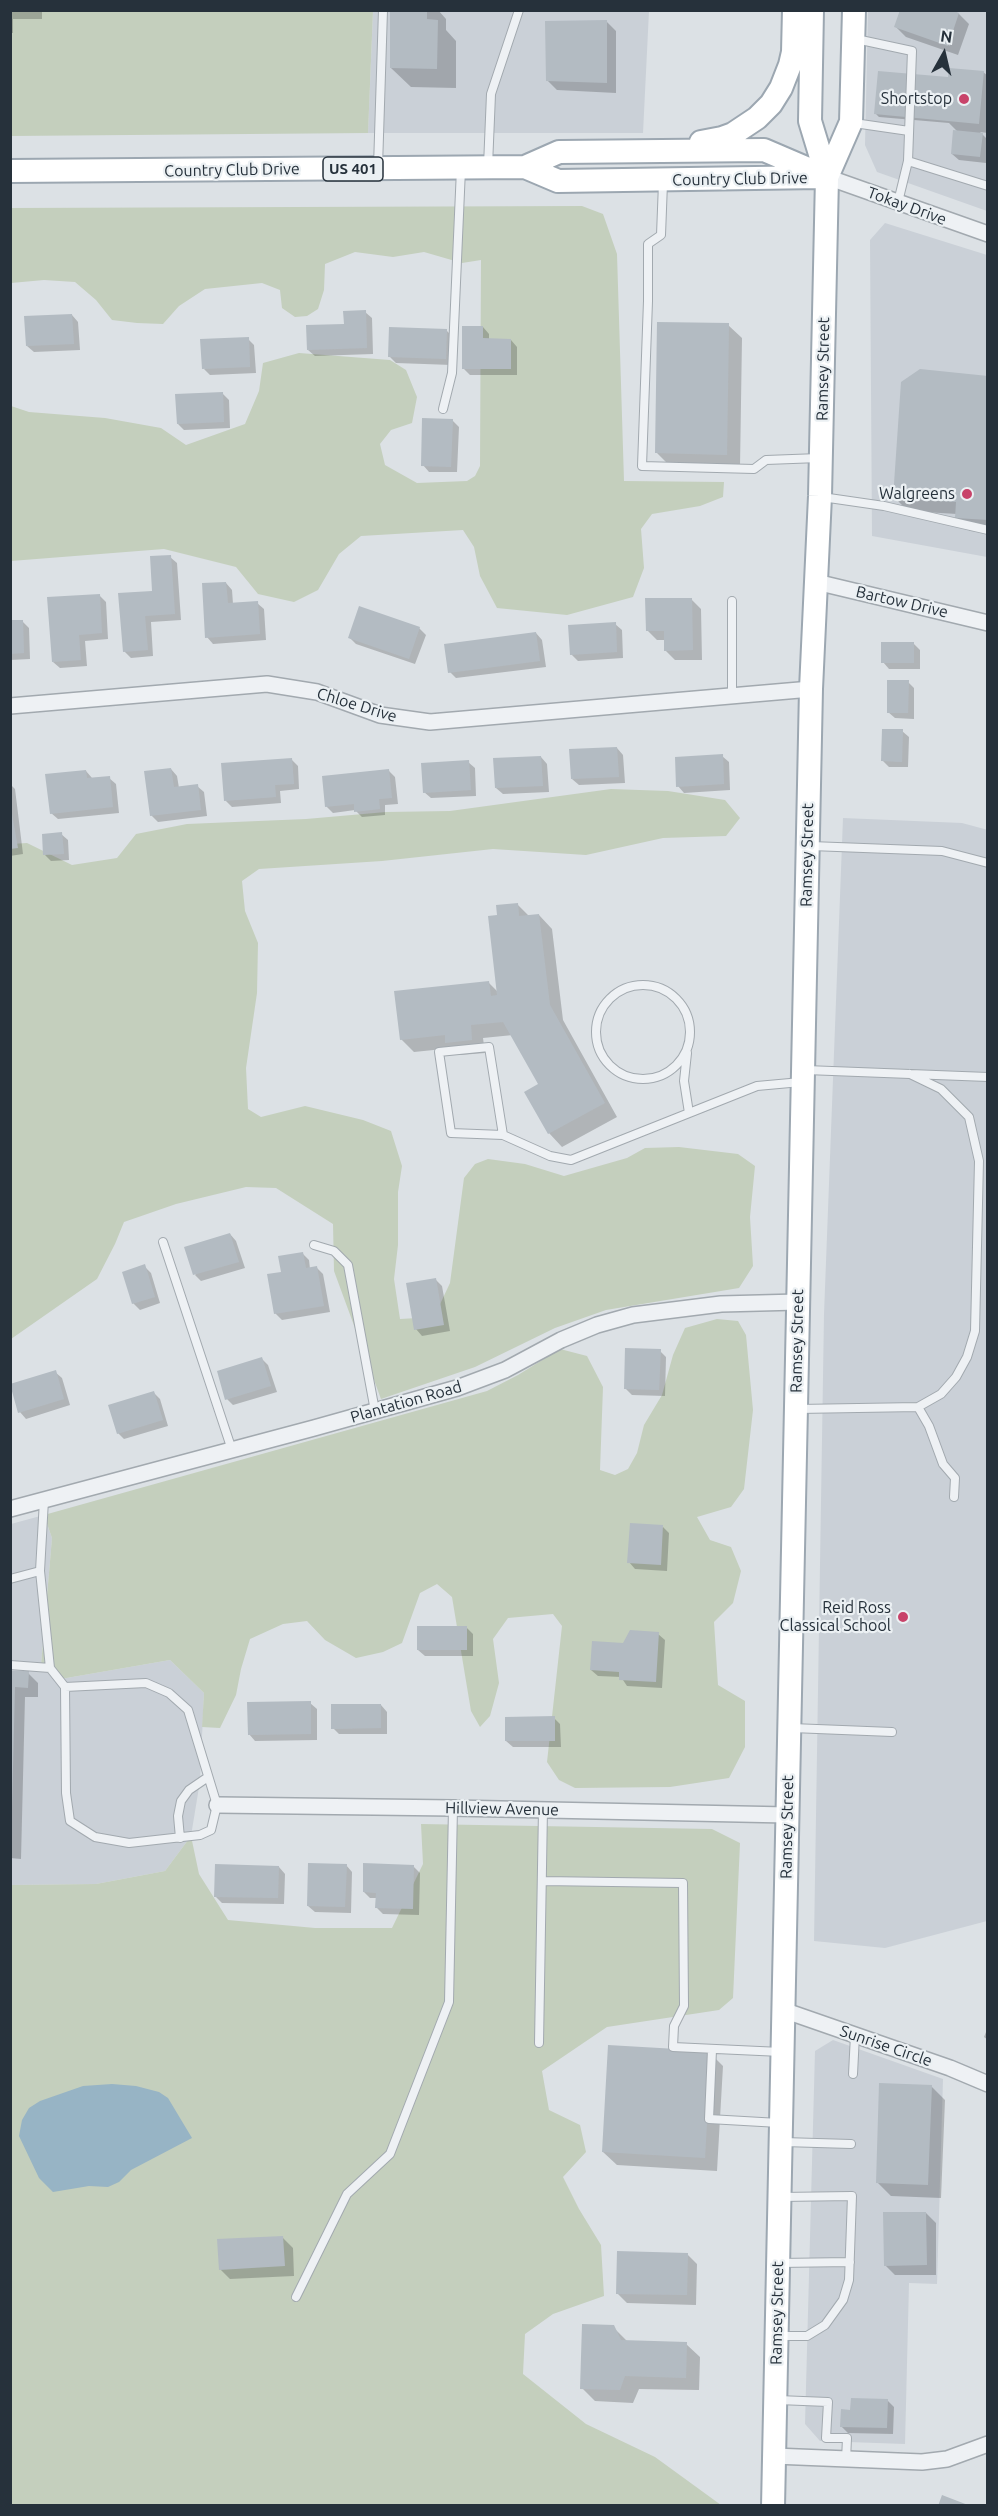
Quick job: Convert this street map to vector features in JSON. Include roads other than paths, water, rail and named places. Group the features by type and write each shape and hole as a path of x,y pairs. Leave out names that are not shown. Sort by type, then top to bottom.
{"main road":[{"name":"US 401","path":"623,152 643,143 716,140 734,134 757,118 771,104 788,72 793,52 794,10"},
{"name":"Ramsey Street","path":"773,2505 807,846 811,689 820,496 827,177 810,121 812,10"},
{"name":"Ramsey Street","path":"827,177 851,122 854,10"},
{"name":"Country Club Drive","path":"10,171 525,167 559,152 764,150 827,177"},
{"name":"Country Club Drive","path":"525,167 558,181 827,177"}],"street":[{"name":"Tokay Drive","path":"827,177 987,234"},
{"name":"Bartow Drive","path":"816,582 987,623"},
{"name":"Chloe Drive","path":"10,706 267,684 317,692 381,715 430,722 811,689"},
{"name":"Plantation Road","path":"10,1509 457,1388 495,1374 561,1340 597,1325 633,1315 721,1304 798,1302"},
{"name":"Hillview Avenue","path":"217,1805 787,1815"},
{"name":"Sunrise Circle","path":"783,2010 950,2068 987,2084"},
{"path":"774,2456 922,2462 947,2459 987,2444"}],"lane":[{"path":"378,169 383,10"},
{"path":"488,168 491,94 519,10"},
{"path":"853,38 912,51 908,161 898,202"},
{"path":"851,122 909,130"},
{"path":"908,161 987,186"},
{"path":"443,409 452,374 461,168"},
{"path":"663,180 661,235 648,244 642,466 754,469 766,460 821,458"},
{"path":"820,496 884,506 987,530"},
{"path":"732,601 732,696"},
{"path":"807,846 942,851 987,863"},
{"path":"687,1051 678,1065 666,1074 651,1079 636,1079 621,1074 609,1065 600,1052 596,1037 596,1022 602,1008 612,996 626,988 641,984 672,993 683,1005 690,1020 691,1036 684,1081 689,1113"},
{"path":"503,1135 489,1047 440,1052 451,1133 503,1135 550,1156 571,1160 757,1086 803,1076 910,1074 987,1077"},
{"path":"795,1409 918,1407 941,1394 956,1377 967,1357 975,1331 979,1161 969,1117 941,1089 910,1074"},
{"path":"163,1242 232,1450"},
{"path":"314,1245 334,1251 348,1265 375,1411"},
{"path":"918,1407 929,1426 943,1464 955,1478 954,1497"},
{"path":"44,1500 40,1571 50,1668 65,1687 66,1793 70,1821 95,1837 129,1843 200,1835 211,1830 217,1805 188,1710 169,1693 146,1683 65,1687"},
{"path":"10,1579 40,1571"},
{"path":"10,1665 50,1668"},
{"path":"789,1728 892,1732"},
{"path":"180,1838 178,1816 181,1801 189,1790 208,1778"},
{"path":"296,2297 347,2194 390,2154 449,2002 453,1808"},
{"path":"539,2043 543,1809"},
{"path":"542,1881 683,1883 684,2006 674,2026 673,2047 782,2052"},
{"path":"853,2074 855,2035"},
{"path":"712,2050 709,2119 851,2144"},
{"path":"776,2336 807,2336 825,2325 843,2300 849,2280 852,2196 779,2197"},
{"path":"778,2263 850,2262"},
{"path":"775,2400 828,2402 826,2438 846,2438 846,2460"}],"water":[{"path":"112,2084 136,2086 159,2092 168,2098 192,2138 131,2170 119,2182 108,2187 89,2186 53,2192 39,2178 19,2136 22,2120 29,2108 40,2101 83,2086"}],"place":[{"name":"Shortstop","path":"964,99"},
{"name":"Walgreens","path":"967,494"},
{"name":"Reid Ross Classical School","path":"903,1617"}]}
